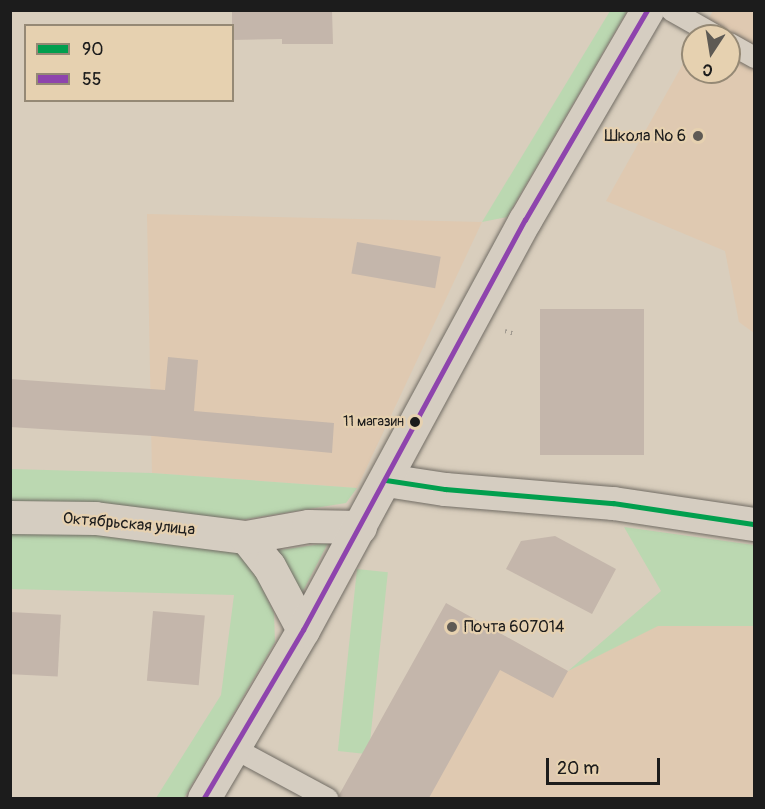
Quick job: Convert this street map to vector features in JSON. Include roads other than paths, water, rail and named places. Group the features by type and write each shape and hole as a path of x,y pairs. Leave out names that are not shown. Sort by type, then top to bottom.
{"main road":[{"path":"204,798 303,630 525,220 647,10"},
{"path":"386,480 445,489 613,503 754,524"},
{"name":"Октябрьская улица","path":"10,517 95,518 246,537 308,526 360,527"},
{"path":"246,537 269,566 303,630"}],"lane":[{"path":"671,10 696,24"},
{"path":"234,748 327,798"}],"place":[{"name":"Школа № 6","path":"698,136"},
{"name":"11 магазин","path":"415,422"},
{"name":"Почта 607014","path":"452,627"}]}
